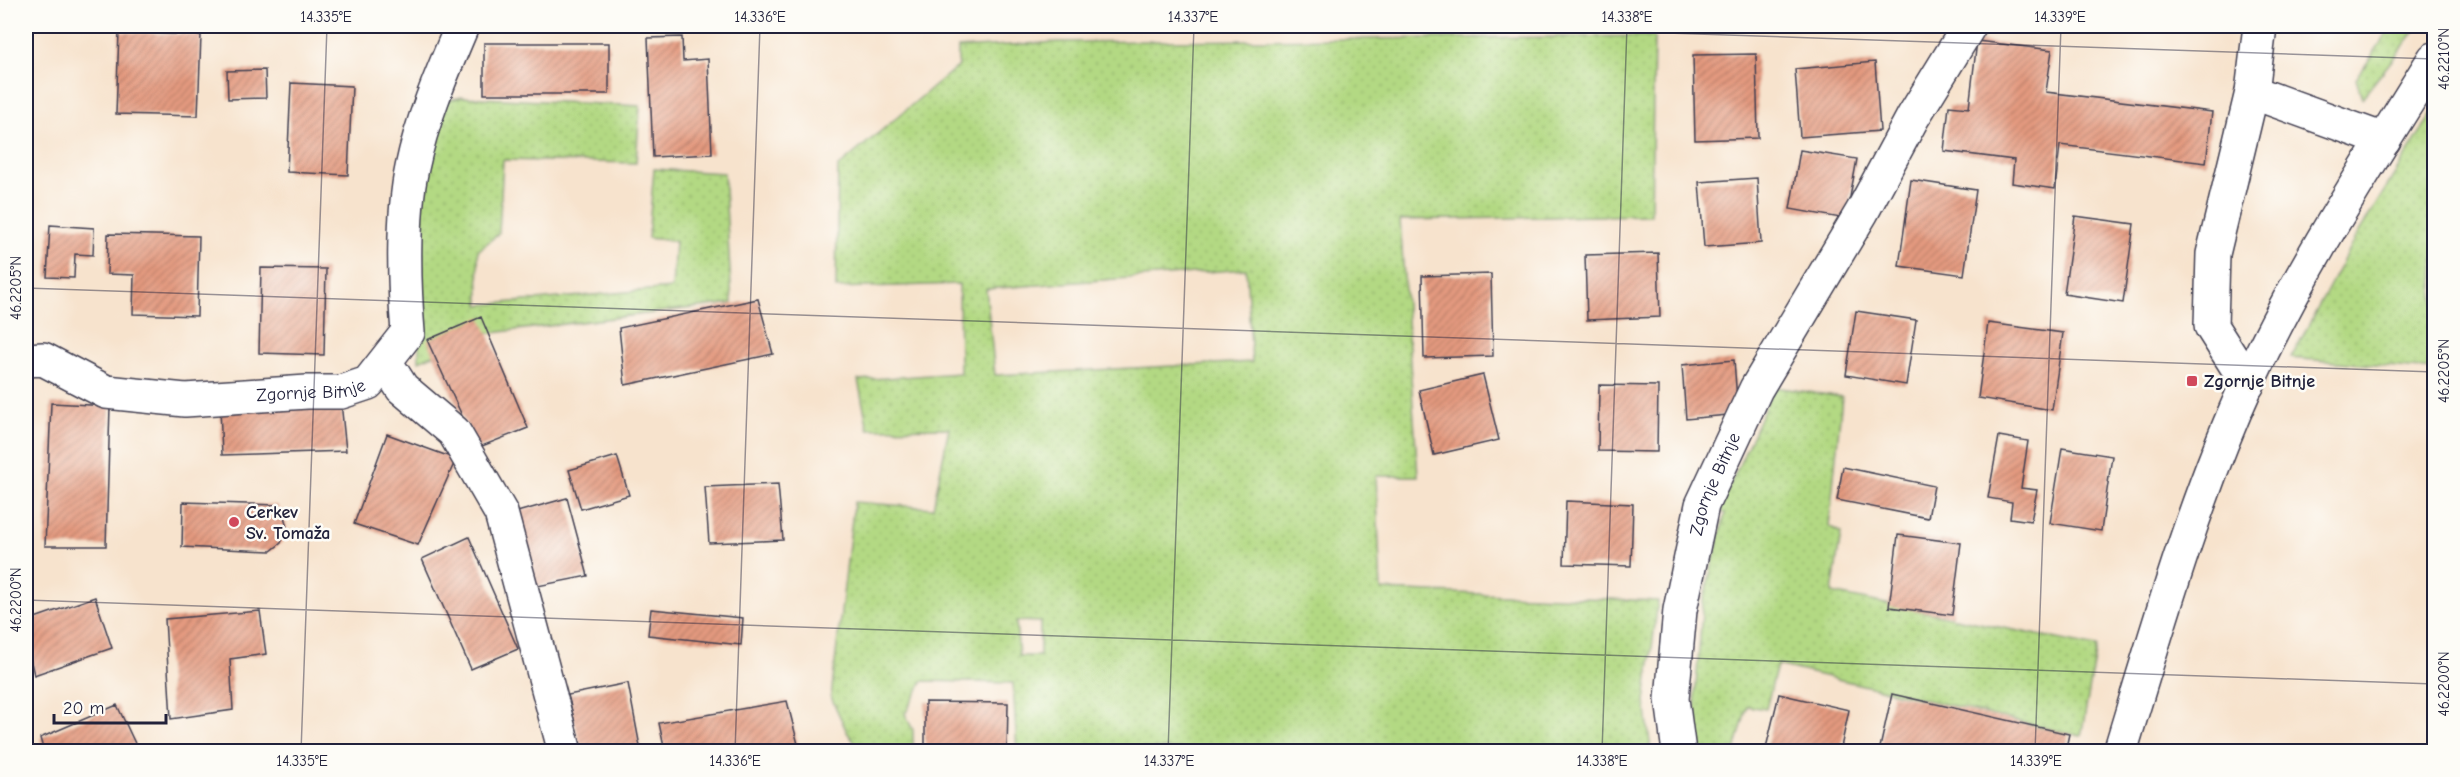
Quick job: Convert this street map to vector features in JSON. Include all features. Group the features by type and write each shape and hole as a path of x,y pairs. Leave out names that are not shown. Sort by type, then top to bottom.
{"street":[{"name":"Zgornje Bitnje","path":"26,360 43,359 106,392 185,400 341,392 368,383 386,363 408,332 405,297 411,171 419,138 462,26"},
{"name":"Zgornje Bitnje","path":"1679,752 1672,699 1680,610 1702,505 1756,389 1862,213 1913,117 1969,26"},
{"path":"2248,384 2211,326 2213,254 2252,92 2260,26"},
{"path":"2120,752 2184,550 2248,384 2332,225 2434,59"},
{"path":"2252,92 2384,140"},
{"path":"386,363 402,388 454,432 501,513 565,752"}],"green space":[{"path":"2392,26 2419,26 2362,98 2356,79"},
{"path":"1654,36 1651,215 1400,220 1418,476 1376,476 1381,590 1658,601 1645,702 1651,751 1282,752 1124,748 1124,752 1017,751 1013,683 923,681 905,714 913,730 913,751 861,751 847,732 831,697 854,502 933,508 949,428 868,429 858,380 960,373 959,284 836,288 838,167 958,66 958,48 1058,42","holes":["1246,269 1252,362 995,375 986,289","1016,621 1040,622 1040,656 1019,656"]},
{"path":"462,97 640,106 636,163 503,160 499,233 478,251 479,305 672,288 675,241 648,238 654,169 724,173 732,303 484,334 419,361 418,191 444,101"},
{"path":"2434,110 2434,370 2291,358 2354,240"},
{"path":"1774,387 1842,397 1829,526 1841,533 1832,593 2097,647 2081,736 1777,665 1766,709 1747,706 1735,751 1700,752 1695,696 1703,602 1725,514 1719,510"}],"building":[{"path":"119,32 201,35 198,116 116,114"},
{"path":"682,37 683,61 708,59 712,154 653,157 648,38"},
{"path":"1977,41 2052,50 2046,92 2212,112 2206,163 2060,145 2055,189 2012,183 2014,160 1944,151 1949,106 1969,108"},
{"path":"484,43 609,43 609,94 484,94"},
{"path":"1756,54 1758,138 1695,140 1693,55"},
{"path":"1875,62 1880,131 1800,137 1795,69"},
{"path":"265,70 266,98 228,99 227,71"},
{"path":"291,83 352,86 348,175 287,172"},
{"path":"1800,150 1857,159 1846,219 1790,209"},
{"path":"1757,178 1761,243 1704,247 1699,182"},
{"path":"1911,180 1976,190 1964,275 1899,266"},
{"path":"2075,216 2134,224 2123,303 2064,294"},
{"path":"50,225 94,228 93,255 75,254 74,278 47,277"},
{"path":"108,234 199,236 197,316 133,314 134,275 107,274"},
{"path":"1658,253 1660,317 1587,320 1585,255"},
{"path":"261,268 326,269 324,355 259,353"},
{"path":"1491,274 1493,356 1424,358 1422,276"},
{"path":"758,299 773,354 625,385 619,328"},
{"path":"1856,311 1916,320 1906,385 1846,375"},
{"path":"481,317 528,428 477,448 427,340"},
{"path":"1988,323 2063,333 2052,410 1978,398"},
{"path":"1734,360 1738,414 1686,419 1682,365"},
{"path":"1483,375 1499,440 1434,455 1419,390"},
{"path":"1599,385 1658,386 1657,452 1598,451"},
{"path":"341,402 346,451 222,455 220,408"},
{"path":"51,403 110,406 106,546 45,546"},
{"path":"387,434 456,459 418,545 354,524"},
{"path":"1999,436 2028,441 2021,488 2037,490 2031,521 2010,518 2012,502 1988,498"},
{"path":"2062,448 2112,456 2101,531 2050,523"},
{"path":"617,456 629,495 581,509 569,470"},
{"path":"1843,467 1934,486 1928,518 1837,500"},
{"path":"778,484 783,540 709,543 705,487"},
{"path":"567,498 588,576 533,587 510,514"},
{"path":"1566,501 1633,504 1631,566 1564,564"},
{"name":"Cerkev Sv. Tomaža","path":"183,502 277,505 284,516 287,528 281,543 271,551 182,547"},
{"path":"1898,535 1961,543 1952,615 1889,607"},
{"path":"469,537 518,649 471,669 422,559"},
{"path":"95,597 112,648 34,675 26,641 26,621"},
{"path":"651,609 743,618 741,645 648,635"},
{"path":"260,611 266,654 230,659 233,710 171,719 165,619"},
{"path":"628,683 641,752 582,752 568,695"},
{"path":"1779,694 1849,710 1840,752 1765,752"},
{"path":"1892,694 2069,734 2065,752 1879,752"},
{"path":"787,701 800,752 665,752 659,723"},
{"path":"925,702 1008,703 1007,752 925,752"},
{"path":"117,705 139,752 44,752 40,738"}],"place":[{"name":"Zgornje Bitnje","path":"2192,381"},
{"name":"Cerkev Sv. Tomaža","path":"234,522"}]}
